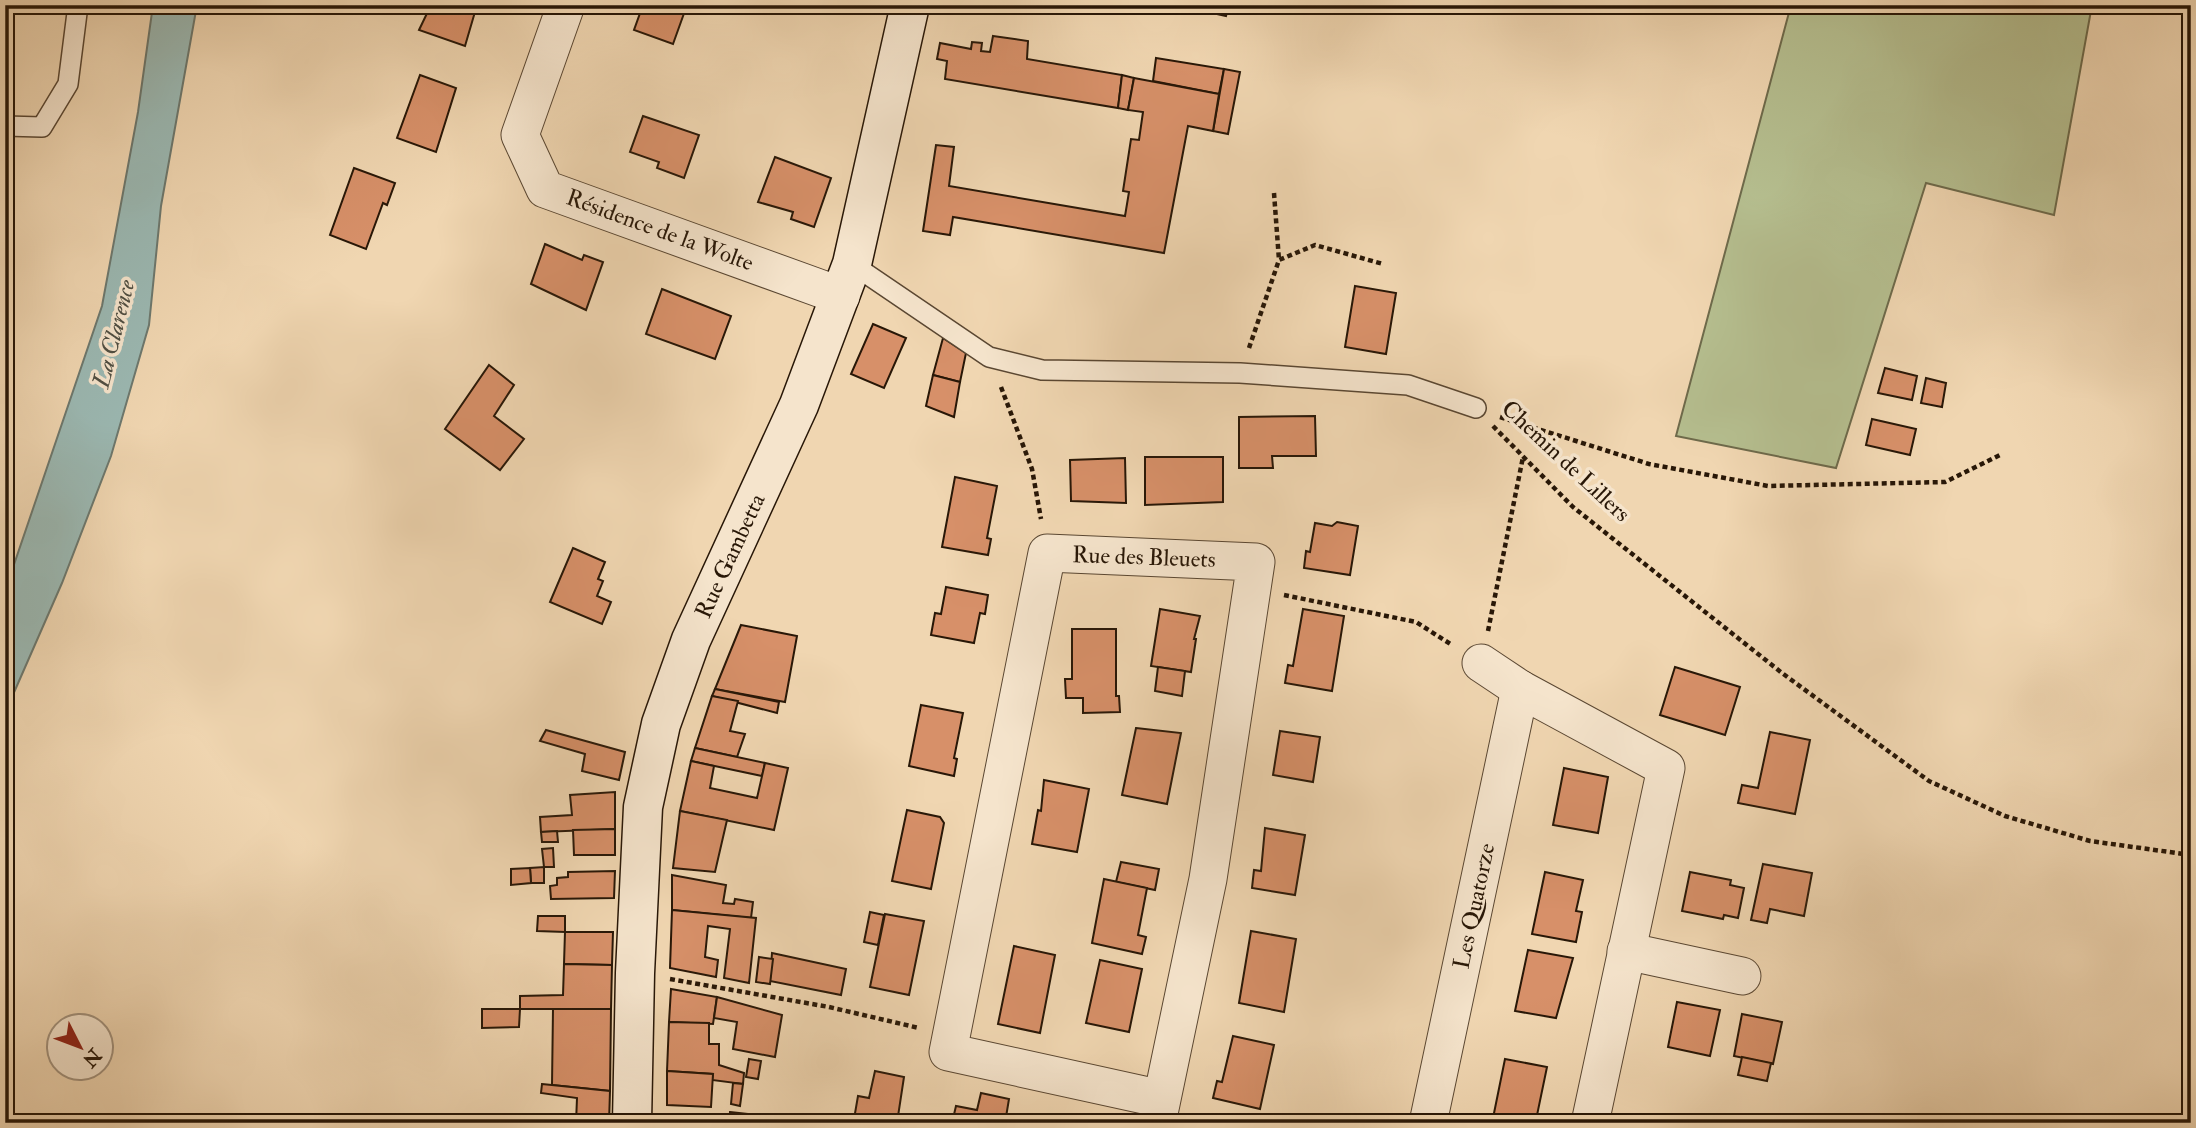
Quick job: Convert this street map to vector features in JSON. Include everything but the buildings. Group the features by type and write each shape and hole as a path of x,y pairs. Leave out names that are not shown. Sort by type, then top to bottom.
{"main road":[{"name":"Rue Gambetta","path":"632,1123 635,973 643,807 661,724 691,640 799,405 847,280 910,5"}],"street":[{"name":"Résidence de la Wolte","path":"566,5 520,135 545,188 847,280"},
{"name":"Rue des Bleuets","path":"1047,553 1256,562 1252,589 1208,878 1159,1111 948,1052 1047,553"},
{"path":"1481,663 1520,689 1666,768 1590,1123"},
{"name":"Les Quatorze","path":"1428,1123 1520,689"},
{"path":"1626,951 1742,975"}],"lane":[{"path":"5,126 41,127 68,84 78,5"},
{"name":"Chemin de Lillers","path":"847,280 989,357 1042,370 1240,373 1408,385 1476,408"}],"path":[{"path":"1240,373 1279,260 1274,193"},
{"path":"1279,260 1315,245 1383,264"},
{"path":"989,357 1032,469 1047,553"},
{"path":"1476,408 1649,464 1768,486 1945,482 2000,455"},
{"name":"Chemin de Lillers","path":"1476,408 1573,507 1782,673 1929,781 2005,816 2090,841 2191,855"},
{"path":"1252,589 1416,622 1481,663 1523,457"},
{"path":"635,973 829,1007 951,1035"}],"green space":[{"path":"1791,5 2092,5 2054,215 1926,183 1836,468 1676,436"}],"water":[{"name":"La Clarence","path":"153,5 197,5 161,206 149,325 111,456 62,583 5,713 5,591 102,306 138,112"}]}
